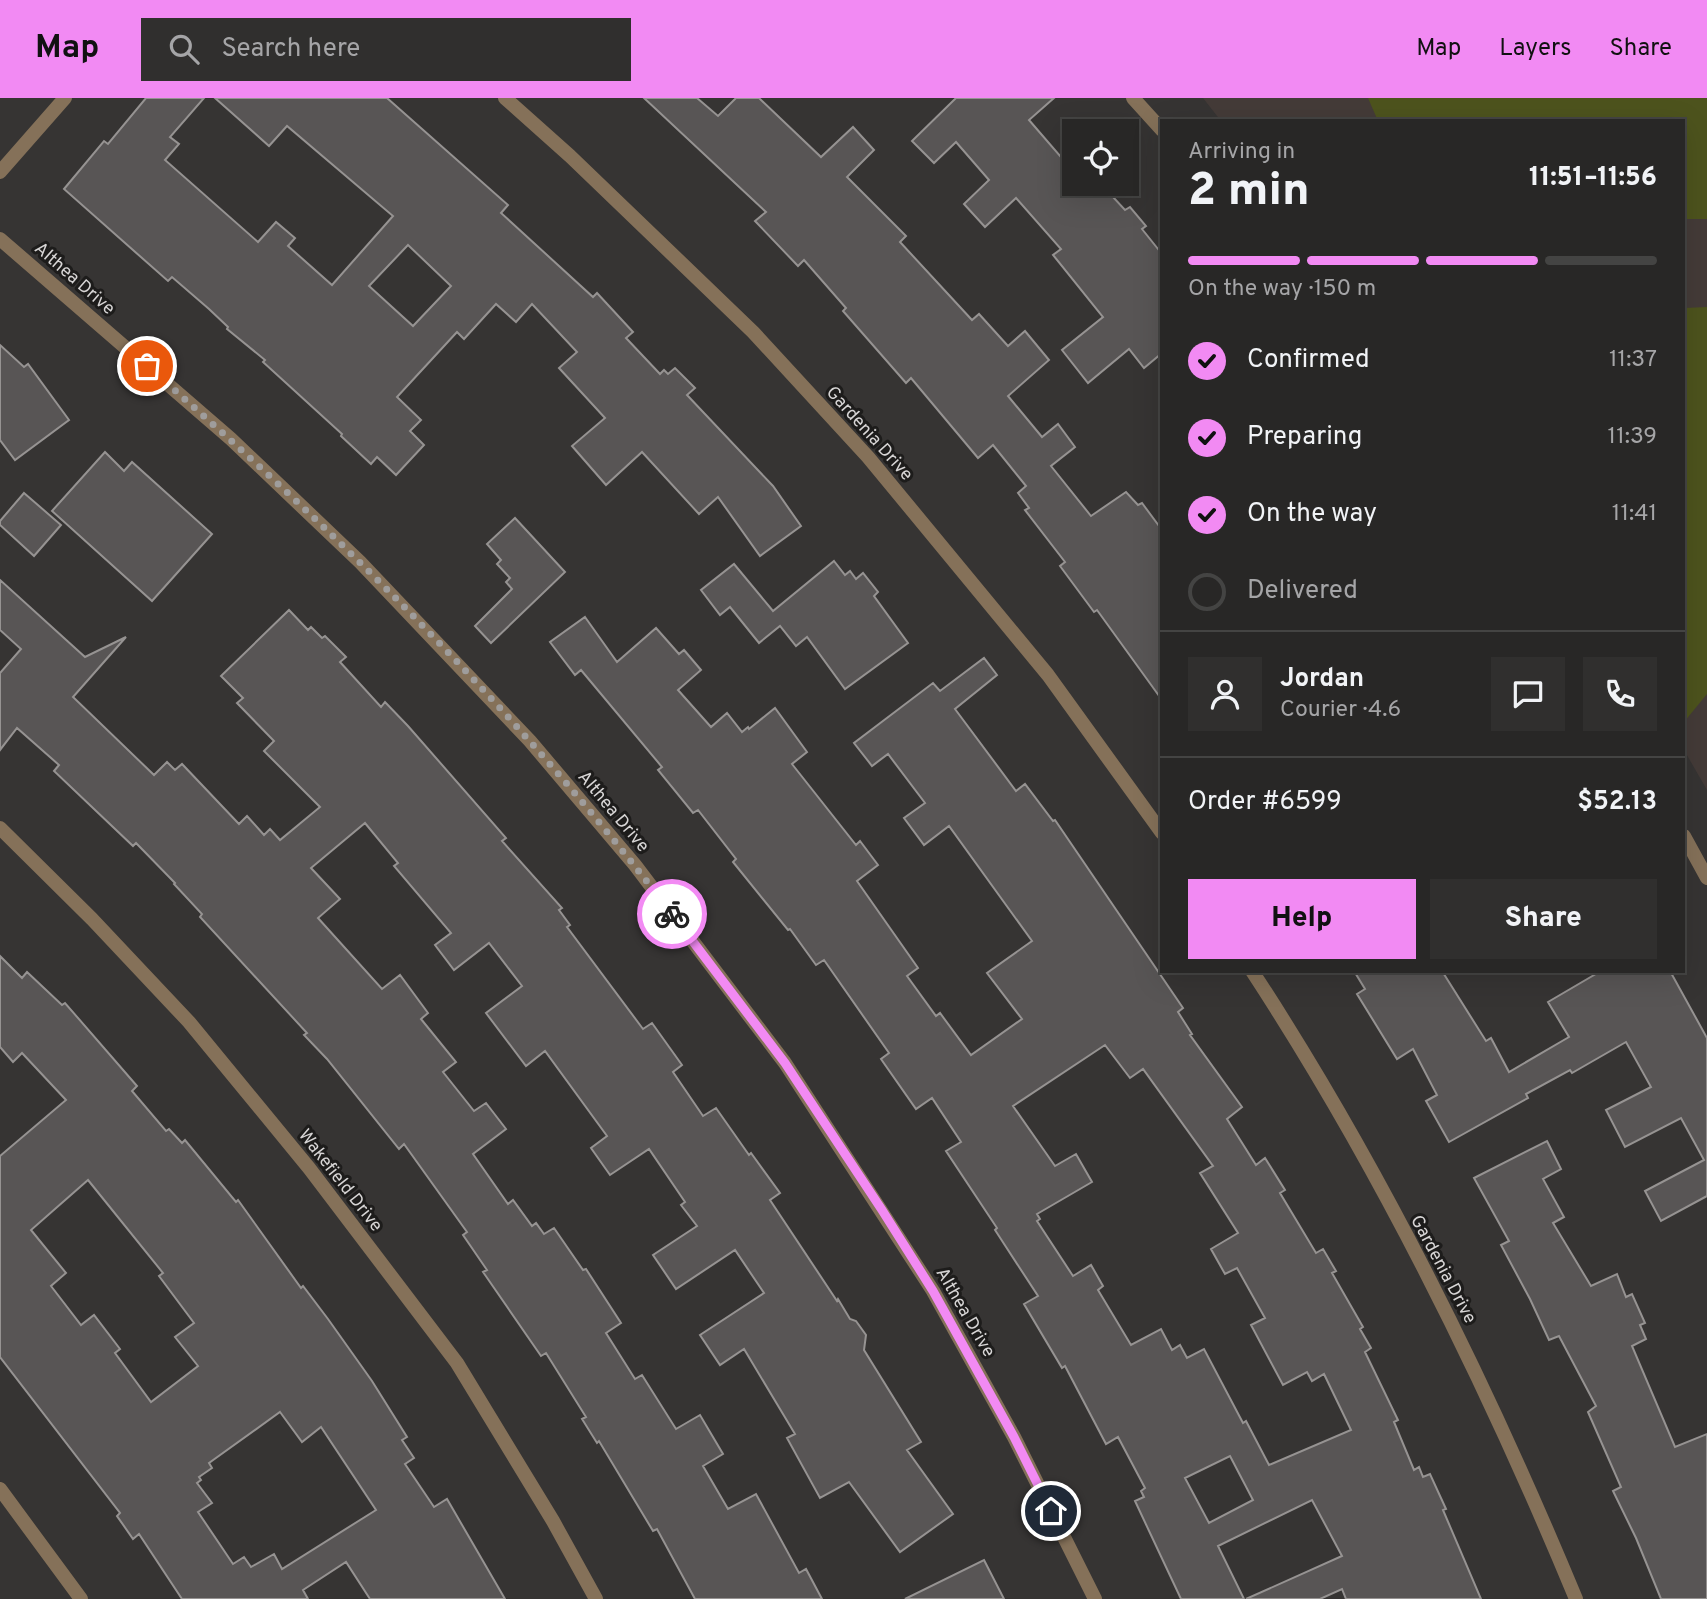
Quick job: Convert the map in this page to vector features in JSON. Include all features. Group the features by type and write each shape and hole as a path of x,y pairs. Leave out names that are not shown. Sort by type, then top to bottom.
{"street":[{"path":"0,172 65,98"},
{"name":"Gardenia Drive","path":"505,98 570,156 753,332 868,457 1048,675 1160,830"},
{"path":"1133,98 1160,128"},
{"name":"Althea Drive","path":"0,239 231,439 360,562 530,741 635,865 785,1063 926,1280 1014,1437 1095,1599"},
{"name":"Wakefield Drive","path":"0,828 92,919 189,1022 317,1178 457,1363 553,1521 596,1599"},
{"path":"1685,838 1707,878"},
{"name":"Gardenia Drive","path":"1253,973 1282,1017 1366,1162 1469,1358 1576,1599"},
{"path":"0,1489 81,1599"}],"shaded area":[{"path":"1203,98 1707,98 1707,790 1685,752 1685,119 1219,119"}],"green space":[{"path":"1368,98 1707,98 1707,219 1685,219 1685,119 1377,119"},
{"path":"1707,307 1707,694 1685,721 1685,308"}],"building":[{"path":"146,98 204,98 170,137 179,144 165,160 258,242 276,222 295,238 288,246 332,285 393,216 287,126 269,146 215,98 387,98 508,205 501,213 593,297 597,293 633,332 626,338 660,374 664,370 668,374 675,368 695,388 687,395 773,486 801,526 760,556 718,497 699,514 642,452 606,485 572,446 605,418 559,368 577,352 532,304 516,322 496,304 464,339 457,332 397,397 421,420 410,431 424,445 396,475 377,457 371,464 209,309 172,277 168,281 64,189 104,141 108,144","holes":["408,245 451,286 413,326 369,286"]},
{"path":"644,98 697,98 718,116 736,98 759,98 821,157 853,127 874,150 847,177 906,236 900,242 972,320 979,314 1008,346 1025,331 1049,360 1008,396 1042,437 1058,424 1075,447 1051,466 1091,516 1126,492 1138,505 1142,503 1160,527 1160,697 1097,610 1094,612 1060,566 1065,562 1025,510 1029,508 1018,493 1026,486 993,445 978,458 911,378 906,383 843,311 846,308 804,260 798,266 755,221 766,212"},
{"path":"956,98 1054,98 1029,120 1062,158 1062,196 1112,196 1125,210 1130,207 1146,226 1142,229 1160,252 1160,355 1144,368 1129,349 1088,383 1062,350 1103,317 1053,255 1061,249 1016,198 985,227 964,204 989,180 956,142 934,163 912,141"},
{"path":"0,345 24,367 28,364 69,420 15,460 0,440"},
{"path":"105,452 124,471 132,462 212,534 152,601 52,511"},
{"path":"24,493 61,525 34,556 0,525 0,521"},
{"path":"515,518 565,572 491,643 475,626 512,589 506,582 510,578 497,564 501,560 487,544"},
{"path":"834,561 845,575 850,571 856,579 863,573 878,592 874,596 908,643 845,689 807,637 796,646 780,626 759,643 730,607 720,615 701,590 734,564 773,611"},
{"path":"0,580 85,657 126,637 73,697 154,775 167,762 175,770 182,764 239,824 247,816 264,835 270,829 280,840 320,807 264,751 274,741 237,703 243,698 221,676 289,610 308,630 311,627 322,638 325,636 346,657 340,662 381,707 385,702 408,726 506,838 502,841 562,908 559,910 570,925 567,927 643,1029 652,1023 682,1065 673,1072 703,1116 716,1108 780,1193 770,1200 837,1301 838,1299 850,1319 856,1321 866,1335 864,1350 921,1442 907,1450 953,1514 900,1552 849,1482 820,1498 787,1438 795,1434 744,1349 720,1365 700,1335 764,1293 735,1250 676,1289 653,1255 697,1226 681,1205 685,1202 649,1149 610,1175 591,1148 607,1136 545,1051 526,1066 486,1013 522,986 489,943 454,970 435,945 451,933 394,866 398,863 365,823 311,868 340,899 318,918 382,989 400,975 428,1013 421,1019 456,1062 443,1072 474,1111 486,1103 506,1129 473,1154 508,1204 513,1200 532,1226 536,1223 544,1234 554,1228 583,1270 586,1269 621,1323 606,1333 635,1379 642,1375 676,1429 700,1415 723,1454 703,1466 728,1509 756,1494 799,1573 806,1569 822,1599 695,1599 657,1529 653,1531 599,1441 597,1443 582,1419 586,1417 546,1353 541,1356 483,1272 487,1270 463,1235 467,1232 404,1144 399,1149 327,1059 304,1035 307,1033 200,917 202,914 175,883 136,843 133,846 54,771 59,765 17,728 0,750 0,673 21,649 0,630"},
{"path":"585,617 617,662 656,628 679,654 684,650 701,670 678,690 711,727 727,713 742,732 775,708 807,752 792,764 856,845 860,841 878,865 857,881 918,968 907,976 936,1016 940,1013 971,1055 1022,1019 987,973 1032,941 949,826 924,845 904,818 925,803 888,754 872,766 854,743 933,683 940,691 984,658 997,675 955,709 1016,791 1025,784 1053,821 1055,820 1183,1008 1178,1012 1192,1034 1190,1035 1242,1107 1227,1119 1256,1165 1265,1158 1285,1190 1280,1193 1316,1253 1323,1249 1336,1271 1332,1273 1363,1327 1360,1329 1371,1348 1365,1352 1398,1420 1394,1422 1414,1470 1419,1467 1423,1477 1430,1474 1481,1599 1346,1599 1342,1589 1320,1599 1246,1599 1342,1556 1312,1500 1218,1546 1244,1599 1181,1599 1135,1501 1144,1497 1141,1491 1145,1488 1118,1437 1106,1444 1065,1366 1062,1368 1024,1304 1038,1296 946,1151 961,1142 932,1098 916,1109 881,1059 889,1053 824,960 816,965 790,929 788,930 733,862 736,859 698,810 693,813 658,770 662,767 581,670 575,675 550,642","holes":["1105,1045 1130,1078 1143,1069 1213,1166 1200,1173 1238,1233 1211,1249 1225,1274 1237,1268 1265,1318 1251,1325 1283,1385 1307,1372 1312,1381 1324,1374 1351,1430 1269,1465 1246,1421 1243,1423 1204,1349 1187,1358 1180,1345 1172,1350 1161,1329 1131,1345 1098,1290 1103,1286 1091,1265 1073,1276 1037,1221 1040,1219 1037,1214 1092,1182 1076,1154 1055,1166 1013,1106","1230,1456 1253,1500 1209,1523 1185,1478"]},
{"path":"0,956 22,978 27,972 62,1005 65,1003 137,1086 132,1091 166,1131 169,1129 182,1143 185,1140 236,1202 238,1200 372,1381 407,1437 402,1440 414,1458 405,1464 434,1507 447,1499 505,1599 370,1599 346,1562 303,1590 308,1599 182,1599 139,1534 133,1539 117,1516 120,1513 0,1357 0,1156 66,1100 22,1053 13,1062 0,1047","holes":["88,1180 163,1273 159,1276 194,1323 175,1337 198,1366 151,1402 115,1353 120,1349 94,1315 81,1325 51,1286 66,1273 31,1230","280,1412 302,1442 321,1427 376,1510 282,1569 274,1554 251,1567 244,1557 233,1564 198,1512 212,1503 197,1483 201,1480 199,1477 212,1468 209,1463"]},
{"path":"1355,973 1443,973 1486,1041 1491,1038 1509,1072 1569,1037 1548,1002 1598,973 1671,973 1707,1038 1707,1196 1661,1221 1645,1191 1704,1160 1681,1118 1625,1147 1606,1110 1651,1087 1626,1042 1572,1073 1570,1070 1526,1094 1528,1098 1449,1142 1426,1101 1437,1095 1413,1049 1397,1059 1357,994 1365,989"},
{"path":"1547,1141 1561,1169 1543,1179 1564,1217 1553,1223 1591,1286 1617,1274 1626,1297 1632,1294 1645,1323 1640,1325 1646,1339 1632,1346 1675,1447 1707,1434 1707,1599 1661,1599 1613,1491 1621,1487 1588,1412 1596,1406 1559,1336 1549,1340 1501,1245 1509,1241 1474,1178"},
{"path":"984,1560 1004,1599 905,1599"}],"way so far":[{"path":"147,366 231,439 360,562 530,741 635,865 672,914"}],"route":[{"path":"672,914 785,1063 882,1210 933,1291 1014,1437 1051,1511"}]}
